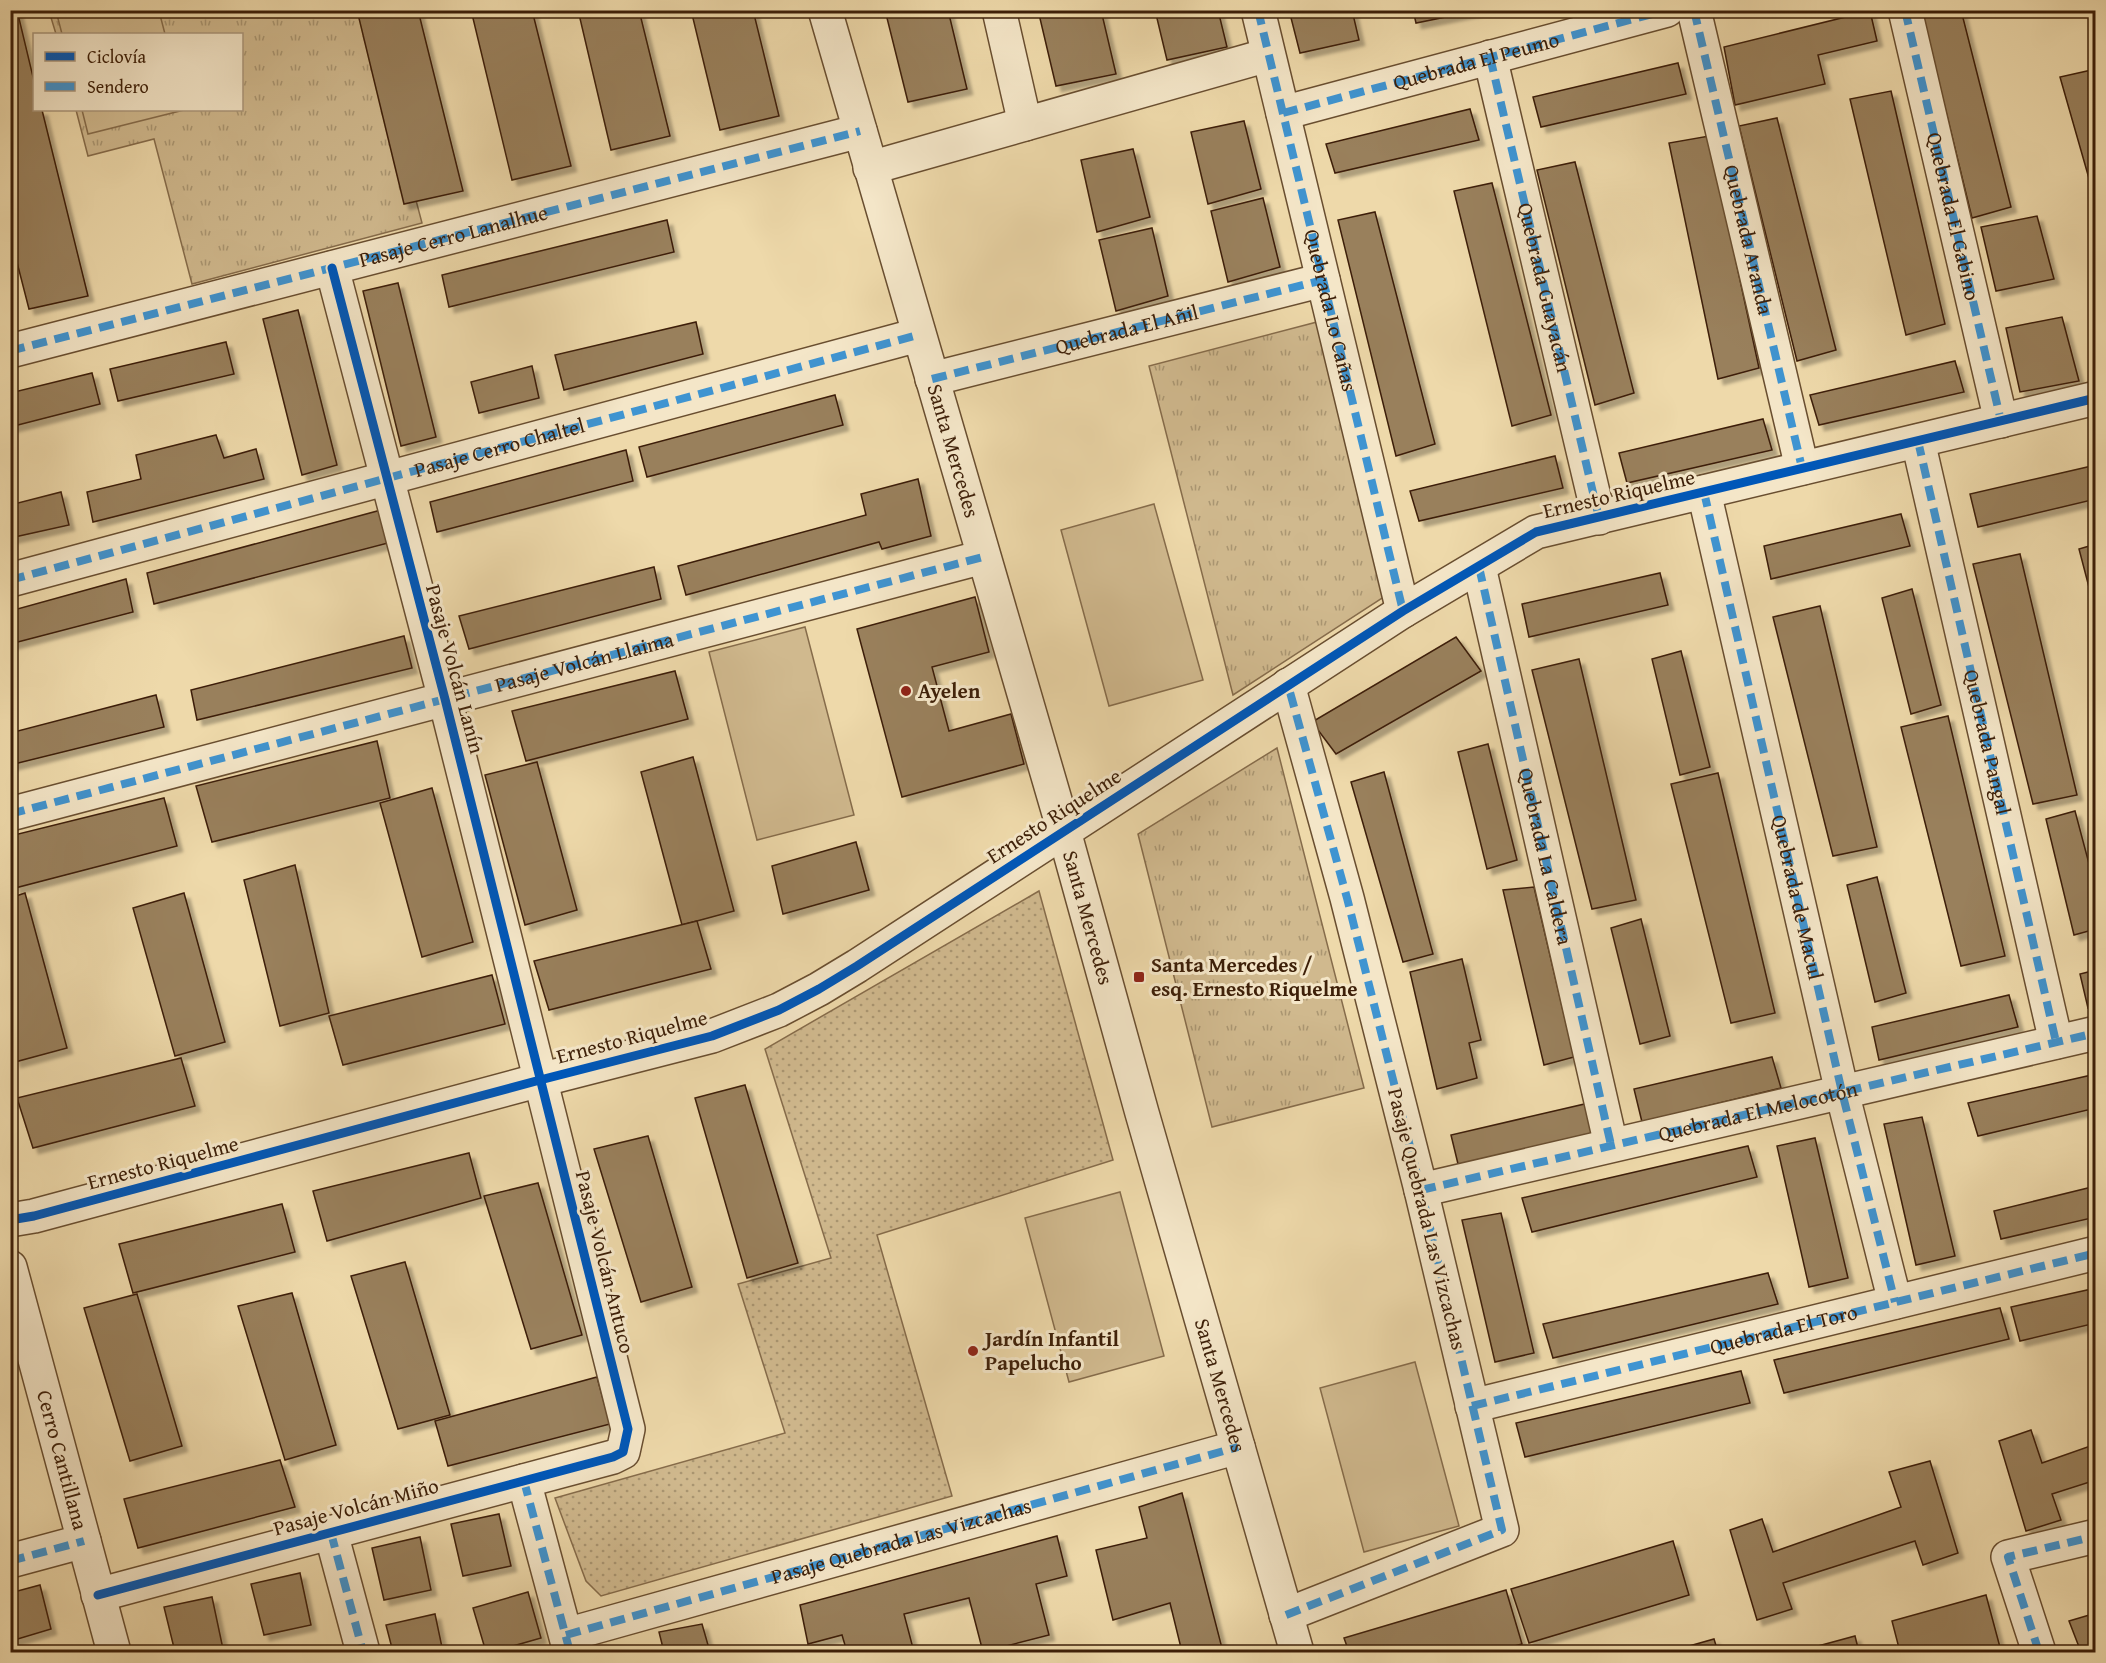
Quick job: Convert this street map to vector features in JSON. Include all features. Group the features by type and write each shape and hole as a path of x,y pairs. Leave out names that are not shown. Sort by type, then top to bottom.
{"street":[{"name":"Santa Mercedes","path":"825,10 1064,831 1297,1653"},
{"path":"999,10 1025,124"},
{"name":"Quebrada Lo Cañas","path":"1257,10 1403,611"},
{"name":"Quebrada El Peumo","path":"1283,113 1667,10"},
{"name":"Quebrada Aranda","path":"1694,10 1803,468"},
{"name":"Quebrada El Gabino","path":"1905,10 2001,421"},
{"path":"870,168 1268,55"},
{"name":"Quebrada Guayacán","path":"1490,57 1599,518"},
{"name":"Pasaje Cerro Lanalhue","path":"10,351 860,131"},
{"name":"Pasaje Volcán Lanín","path":"332,268 445,699 540,1080"},
{"name":"Quebrada El Añil","path":"932,379 1323,280"},
{"name":"Pasaje Cerro Chaltel","path":"10,580 918,335"},
{"name":"Ernesto Riquelme","path":"10,1220 46,1213 712,1036 779,1010 838,978 1403,611 1536,532 2096,398"},
{"name":"Quebrada Pangal","path":"1918,441 2056,1042"},
{"name":"Quebrada de Macul","path":"1704,492 1842,1092 1895,1302"},
{"name":"Pasaje Volcán Llaima","path":"10,814 983,557"},
{"name":"Quebrada La Caldera","path":"1479,567 1611,1145"},
{"name":"Pasaje Quebrada Las Vizcachas","path":"1286,1615 1502,1530 1421,1190 1347,898 1288,685"},
{"name":"Quebrada El Melocotón","path":"1421,1190 2096,1033"},
{"name":"Pasaje Volcán Antuco","path":"540,1080 628,1429 622,1452"},
{"name":"Quebrada El Toro","path":"1472,1406 2096,1253"},
{"name":"Cerro Cantillana","path":"10,1267 114,1653"},
{"name":"Pasaje Quebrada Las Vizcachas","path":"568,1644 1238,1447"},
{"name":"Pasaje Volcán Miño","path":"98,1595 613,1457 622,1452"},
{"path":"524,1481 568,1644"},
{"path":"331,1533 363,1653"},
{"path":"2039,1653 2008,1557 2096,1536"},
{"path":"10,1561 84,1541"}],"green space":[{"path":"49,11 366,11 422,223 192,284 154,139 88,156 76,111 243,111 243,33 56,33"},
{"path":"56,11 159,11 165,33 62,33"},
{"path":"82,111 180,111 88,134"},
{"path":"1317,322 1387,595 1233,695 1149,366"},
{"path":"1154,504 1203,680 1109,706 1061,530"},
{"path":"805,627 854,815 757,840 709,652"},
{"path":"1277,748 1364,1088 1212,1127 1138,834"},
{"path":"1039,891 1113,1160 877,1235 952,1496 601,1596 586,1581 555,1498 785,1433 738,1284 831,1258 765,1049"},
{"path":"1120,1192 1164,1356 1069,1382 1025,1218"},
{"path":"1415,1362 1459,1526 1364,1552 1320,1388"}],"building":[{"path":"10,10 17,10 33,77 33,111 42,111 88,296 29,309 10,235"},
{"path":"357,10 418,10 463,191 404,204"},
{"path":"471,10 532,10 571,166 512,180"},
{"path":"578,10 639,10 670,136 611,150"},
{"path":"691,10 753,10 779,116 720,130"},
{"path":"885,10 948,10 967,89 908,102"},
{"path":"1038,10 1101,10 1116,74 1056,86"},
{"path":"1155,10 1218,10 1227,47 1167,60"},
{"path":"1289,10 1352,10 1359,40 1300,53"},
{"path":"1413,10 1476,10 1476,11 1416,23"},
{"path":"1921,10 1961,10 2011,207 1972,218"},
{"path":"1870,11 1877,41 1818,55 1825,84 1735,105 1724,47"},
{"path":"1678,63 1686,94 1541,127 1533,97"},
{"path":"2096,69 2096,203 2060,77"},
{"path":"1891,91 1945,324 1906,335 1850,99"},
{"path":"1470,109 1479,140 1335,173 1326,144"},
{"path":"1777,118 1836,350 1797,361 1739,126"},
{"path":"1244,121 1261,189 1208,204 1191,132"},
{"path":"1709,136 1759,368 1718,379 1669,143"},
{"path":"1133,149 1150,217 1097,232 1081,160"},
{"path":"1575,162 1634,393 1595,405 1537,170"},
{"path":"1492,183 1551,415 1512,426 1454,191"},
{"path":"1263,198 1280,267 1228,282 1211,211"},
{"path":"1375,212 1435,444 1396,456 1338,220"},
{"path":"2037,216 2054,279 1996,291 1981,227"},
{"path":"667,220 674,252 449,307 442,275"},
{"path":"1152,228 1168,296 1116,311 1099,240"},
{"path":"398,283 436,437 401,446 363,291"},
{"path":"298,310 337,465 302,475 263,319"},
{"path":"2062,317 2079,381 2020,392 2006,328"},
{"path":"696,322 703,354 564,390 555,355"},
{"path":"226,342 234,374 118,401 110,369"},
{"path":"1955,361 1964,392 1819,425 1810,395"},
{"path":"532,366 539,398 479,413 471,382"},
{"path":"92,373 100,404 10,427 10,393"},
{"path":"835,395 843,425 647,477 639,447"},
{"path":"1763,419 1772,450 1627,483 1619,453"},
{"path":"216,435 224,458 256,449 264,479 93,522 87,492 141,479 136,455"},
{"path":"626,450 633,481 437,532 430,502"},
{"path":"1555,456 1563,488 1419,521 1410,491"},
{"path":"2096,465 2096,499 1978,527 1970,494"},
{"path":"918,479 931,536 882,549 879,542 686,595 678,566 866,515 861,494"},
{"path":"61,492 69,525 10,538 10,505"},
{"path":"381,510 388,543 154,604 147,573"},
{"path":"1901,514 1910,546 1771,579 1764,546"},
{"path":"2096,544 2096,614 2079,549"},
{"path":"2020,554 2077,795 2033,804 1973,564"},
{"path":"654,567 661,599 469,649 459,616"},
{"path":"1660,573 1668,605 1529,637 1522,604"},
{"path":"126,579 133,612 10,644 10,611"},
{"path":"1912,589 1941,705 1911,714 1882,598"},
{"name":"Ayelen","path":"975,597 989,652 932,667 949,731 1011,714 1024,764 902,797 857,629"},
{"path":"1820,606 1877,847 1833,856 1773,617"},
{"path":"404,636 412,668 197,720 191,690"},
{"path":"1456,637 1481,671 1336,754 1312,722"},
{"path":"1681,651 1710,767 1680,775 1652,659"},
{"path":"1579,659 1636,900 1592,909 1532,670"},
{"path":"675,671 688,719 526,761 512,711"},
{"path":"156,695 164,727 10,765 10,733"},
{"path":"1948,716 2005,956 1961,966 1901,727"},
{"path":"377,741 390,798 212,842 196,786"},
{"path":"1488,744 1517,860 1487,869 1458,752"},
{"path":"693,757 734,911 682,925 641,772"},
{"path":"537,762 577,910 525,925 485,775"},
{"path":"1384,772 1433,954 1403,962 1351,782"},
{"path":"1718,773 1775,1013 1731,1023 1671,784"},
{"path":"432,788 473,942 422,957 380,803"},
{"path":"164,798 177,846 15,888 10,873 10,836"},
{"path":"2075,811 2096,890 2096,929 2074,935 2046,819"},
{"path":"856,842 869,890 783,914 772,866"},
{"path":"295,865 329,1013 280,1026 244,880"},
{"path":"1877,877 1906,993 1875,1002 1847,885"},
{"path":"1534,887 1574,1057 1544,1065 1503,890"},
{"path":"25,893 67,1048 15,1062 10,1045 10,898"},
{"path":"184,893 225,1042 175,1056 133,908"},
{"path":"1641,919 1670,1036 1640,1044 1611,928"},
{"path":"697,921 711,969 549,1010 534,961"},
{"path":"1462,959 1481,1040 1469,1043 1477,1078 1437,1089 1410,972"},
{"path":"2096,970 2096,1006 2088,1008 2080,974"},
{"path":"492,975 505,1024 343,1065 329,1016"},
{"path":"2009,995 2018,1027 1879,1060 1872,1027"},
{"path":"1772,1057 1781,1088 1642,1122 1634,1089"},
{"path":"181,1058 195,1106 33,1148 17,1098"},
{"path":"2096,1074 2096,1108 1978,1136 1968,1103"},
{"path":"745,1085 798,1263 747,1278 695,1098"},
{"path":"1589,1103 1598,1135 1459,1168 1451,1135"},
{"path":"1922,1117 1955,1256 1916,1265 1884,1124"},
{"path":"648,1136 692,1287 641,1302 594,1149"},
{"path":"1815,1138 1848,1278 1809,1287 1777,1146"},
{"path":"1748,1146 1757,1177 1532,1232 1522,1198"},
{"path":"469,1153 481,1198 327,1241 313,1191"},
{"path":"538,1183 582,1335 531,1349 484,1196"},
{"path":"2096,1186 2096,1217 2001,1239 1994,1211"},
{"path":"282,1204 295,1252 133,1293 119,1244"},
{"path":"1501,1213 1534,1353 1495,1362 1462,1220"},
{"path":"405,1262 450,1415 398,1429 351,1276"},
{"path":"1768,1273 1778,1304 1553,1358 1543,1324"},
{"path":"2096,1288 2096,1323 2020,1341 2011,1307"},
{"path":"292,1293 336,1445 285,1460 238,1306"},
{"path":"137,1294 182,1446 130,1461 84,1308"},
{"path":"2000,1308 2009,1339 1784,1393 1774,1360"},
{"path":"1741,1371 1750,1403 1525,1457 1516,1423"},
{"path":"597,1377 610,1424 448,1466 435,1421"},
{"path":"2031,1430 2042,1463 2096,1444 2096,1480 2052,1494 2061,1520 2026,1531 1999,1441"},
{"path":"280,1460 295,1507 138,1548 124,1499"},
{"path":"1930,1461 1958,1553 1923,1565 1915,1541 1783,1583 1792,1609 1757,1620 1730,1530 1762,1519 1773,1552 1901,1507 1889,1472"},
{"path":"1182,1493 1223,1652 1182,1652 1170,1603 1113,1620 1096,1550 1147,1538 1139,1507"},
{"path":"499,1514 511,1566 463,1576 451,1524"},
{"path":"1057,1536 1067,1576 1036,1584 1049,1635 983,1652 969,1598 904,1614 914,1652 847,1652 842,1635 808,1644 800,1605"},
{"path":"420,1537 431,1590 384,1600 372,1548"},
{"path":"1673,1541 1689,1595 1529,1643 1511,1589"},
{"path":"300,1573 311,1625 264,1635 251,1584"},
{"path":"40,1585 51,1629 11,1641 10,1593"},
{"path":"1506,1590 1522,1644 1492,1652 1349,1652 1344,1638"},
{"path":"528,1592 541,1638 486,1652 473,1608"},
{"path":"1986,1595 2001,1651 1900,1652 1892,1621"},
{"path":"212,1597 223,1649 206,1652 175,1652 164,1607"},
{"path":"2096,1613 2096,1652 2081,1652 2069,1621"},
{"path":"435,1614 443,1652 393,1652 386,1625"},
{"path":"702,1624 710,1652 664,1652 659,1632"},
{"path":"1855,1636 1859,1652 1796,1652"},
{"path":"1714,1639 1718,1652 1668,1652"}],"marked path":[{"path":"1258,10 1403,611"},
{"path":"1283,113 1667,10"},
{"path":"1694,10 1802,468"},
{"path":"1905,10 2001,421"},
{"path":"1490,57 1599,518"},
{"path":"10,351 860,131"},
{"path":"932,379 1323,280"},
{"path":"10,580 918,335"},
{"path":"1918,441 2056,1042"},
{"path":"1704,492 1842,1092 1895,1302"},
{"path":"10,814 983,557"},
{"path":"1479,567 1611,1145"},
{"path":"1286,1615 1502,1530 1421,1190 1347,898 1288,685"},
{"path":"1421,1190 2096,1033"},
{"path":"1472,1406 2096,1253"},
{"path":"566,1635 1238,1447"},
{"path":"524,1481 570,1652"},
{"path":"331,1533 363,1652"},
{"path":"2039,1652 2008,1557 2096,1536"},
{"path":"10,1561 84,1541"}],"cycle path":[{"path":"98,1595 613,1457 623,1452 628,1429 445,699 332,268"},
{"path":"10,1220 34,1216 712,1036 779,1010 857,966 1403,611 1536,532 2096,398"}],"place":[{"name":"Ayelen","path":"906,691"},
{"name":"Santa Mercedes / esq. Ernesto Riquelme","path":"1139,977"},
{"name":"Jardín Infantil Papelucho","path":"973,1351"}]}
